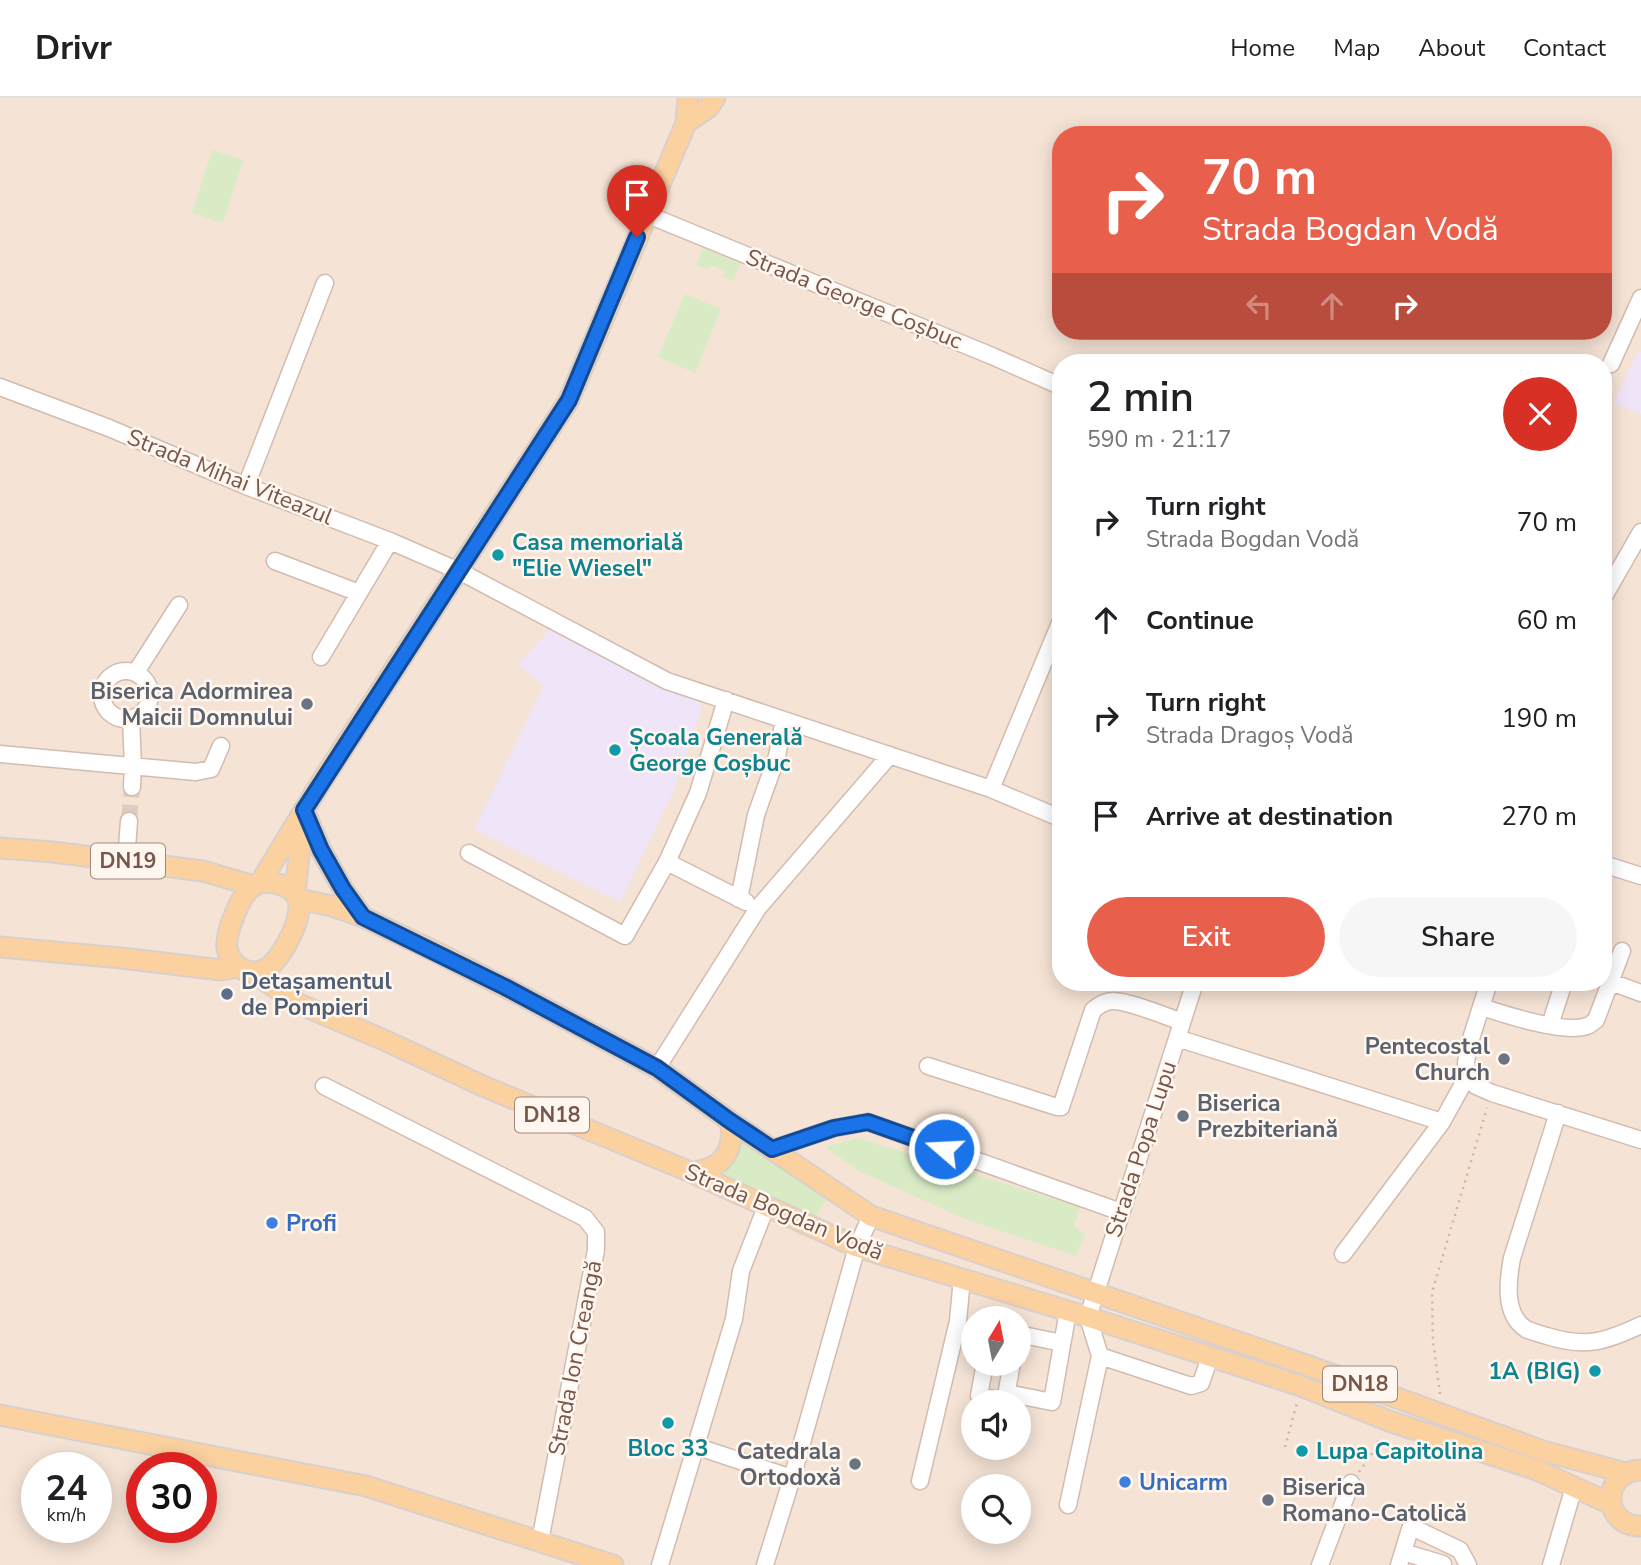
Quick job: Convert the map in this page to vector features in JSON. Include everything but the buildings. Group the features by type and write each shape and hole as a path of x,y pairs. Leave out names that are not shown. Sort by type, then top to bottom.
{"main road":[{"path":"245,970 230,957 227,949 228,934 240,904 257,884 569,400 687,123 688,98"},
{"path":"687,123 708,108 715,98"},
{"path":"0,947 260,972 276,961 299,913 297,896 304,810"},
{"path":"304,810 321,850 363,917"},
{"name":"DN19","path":"0,848 203,871 257,884"},
{"path":"257,884 280,884 297,896"},
{"name":"DN18","path":"297,896 363,917 505,987 657,1068"},
{"name":"Strada Bogdan Vodă","path":"245,970 299,1004 483,1086 693,1173 857,1247 1088,1317 1301,1387 1389,1421 1537,1470 1611,1504"},
{"name":"Strada Bogdan Vodă","path":"657,1068 871,1216 1309,1366 1542,1451 1635,1469"},
{"path":"693,1173 716,1165 728,1150 733,1136 730,1121"},
{"path":"0,1415 366,1486 613,1565"},
{"name":"DN18","path":"1635,1469 1619,1479 1614,1486 1611,1504 1620,1519 1640,1528"}],"street":[{"name":"Strada George Coșbuc","path":"646,214 1052,382"},
{"path":"246,486 326,283"},
{"path":"1612,361 1641,298"},
{"name":"Strada Mihai Viteazul","path":"0,387 109,428 459,571 667,681 991,789 1052,815"},
{"path":"1612,582 1641,532"},
{"path":"321,657 390,541"},
{"path":"275,561 359,593"},
{"path":"136,673 179,605"},
{"path":"991,789 1052,642"},
{"path":"126,670 136,673 145,679 150,688 147,708 131,719 120,719 111,714 101,697 108,678 116,672 126,670"},
{"path":"469,853 625,936 667,862 698,793 726,700"},
{"path":"131,719 132,787"},
{"path":"739,898 756,815 777,756 784,720"},
{"path":"0,754 196,772 211,769 221,746"},
{"path":"657,1068 758,908 890,755"},
{"path":"126,861 129,821"},
{"path":"667,862 758,908"},
{"path":"1612,867 1641,876"},
{"path":"1612,979 1622,951"},
{"path":"1612,982 1641,993"},
{"name":"Strada Popa Lupu","path":"1088,1317 1192,991"},
{"path":"1486,991 1468,1048 1466,1063 1468,1075 1476,1086 1641,1140"},
{"path":"1550,1025 1561,991"},
{"path":"1482,1007 1572,1029 1589,1026 1596,1020 1607,991"},
{"path":"928,1066 1061,1107 1093,1010 1102,1003 1120,1002 1182,1022"},
{"path":"1177,1038 1442,1122"},
{"path":"1343,1254 1442,1122 1468,1075"},
{"name":"Strada Ion Creangă","path":"324,1086 584,1218 596,1232 596,1250 540,1541"},
{"path":"1558,1113 1512,1258 1508,1278 1509,1302 1517,1319 1527,1329 1581,1343 1601,1342 1641,1325"},
{"path":"772,1149 834,1128 868,1122 1121,1212"},
{"path":"660,1565 734,1319 741,1271 766,1207"},
{"path":"765,1565 857,1247 871,1216"},
{"path":"962,1278 964,1306"},
{"path":"1031,1398 1052,1402 1068,1311"},
{"path":"1068,1504 1100,1356 1088,1317"},
{"path":"920,1480 961,1337"},
{"path":"1031,1337 1062,1343"},
{"path":"1100,1356 1191,1386 1200,1383 1210,1357"},
{"path":"695,1446 792,1478"},
{"path":"1321,1565 1351,1483"},
{"path":"1551,1565 1574,1487"},
{"path":"1444,1565 1401,1559 1410,1529 1418,1530 1460,1550 1468,1565"}],"path":[{"path":"1442,1415 1433,1341 1432,1292 1492,1093"},
{"path":"1285,1447 1301,1387"},
{"path":"1351,1483 1370,1457 1389,1421"}],"shaded area":[{"path":"0,98 1641,98 1641,1565 0,1565"},
{"path":"1638,351 1641,353 1641,415 1614,402"},
{"path":"553,626 632,672 703,704 675,787 620,902 474,829 544,686 518,665"}],"green space":[{"path":"212,150 243,160 223,223 192,213"},
{"path":"703,248 740,264 733,280 723,277 725,271 711,265 708,270 696,265"},
{"path":"685,294 721,309 695,373 658,357"},
{"path":"858,1138 1080,1207 1074,1227 1085,1234 1076,1256 967,1220 859,1171 825,1147"},
{"path":"737,1140 828,1196 815,1218 719,1176"}],"tunnel":[{"path":"129,821 132,787"}],"place":[{"name":"Casa memorială \"Elie Wiesel\"","path":"498,555"},
{"name":"Biserica Adormirea Maicii Domnului","path":"307,704"},
{"name":"Școala Generală George Coșbuc","path":"615,750"},
{"name":"Detașamentul de Pompieri","path":"227,994"},
{"name":"Pentecostal Church","path":"1504,1059"},
{"name":"Biserica Prezbiteriană","path":"1183,1116"},
{"name":"Profi","path":"272,1223"},
{"name":"1A (BIG)","path":"1595,1371"},
{"name":"Bloc 33","path":"668,1423"},
{"name":"Lupa Capitolina","path":"1302,1451"},
{"name":"Catedrala Ortodoxă","path":"855,1464"},
{"name":"Unicarm","path":"1125,1482"},
{"name":"Biserica Romano-Catolică","path":"1268,1500"}],"route":[{"path":"637,237 569,400 304,810 321,850 363,917 505,987 657,1068 772,1149 834,1128 868,1122 944,1149"}]}
